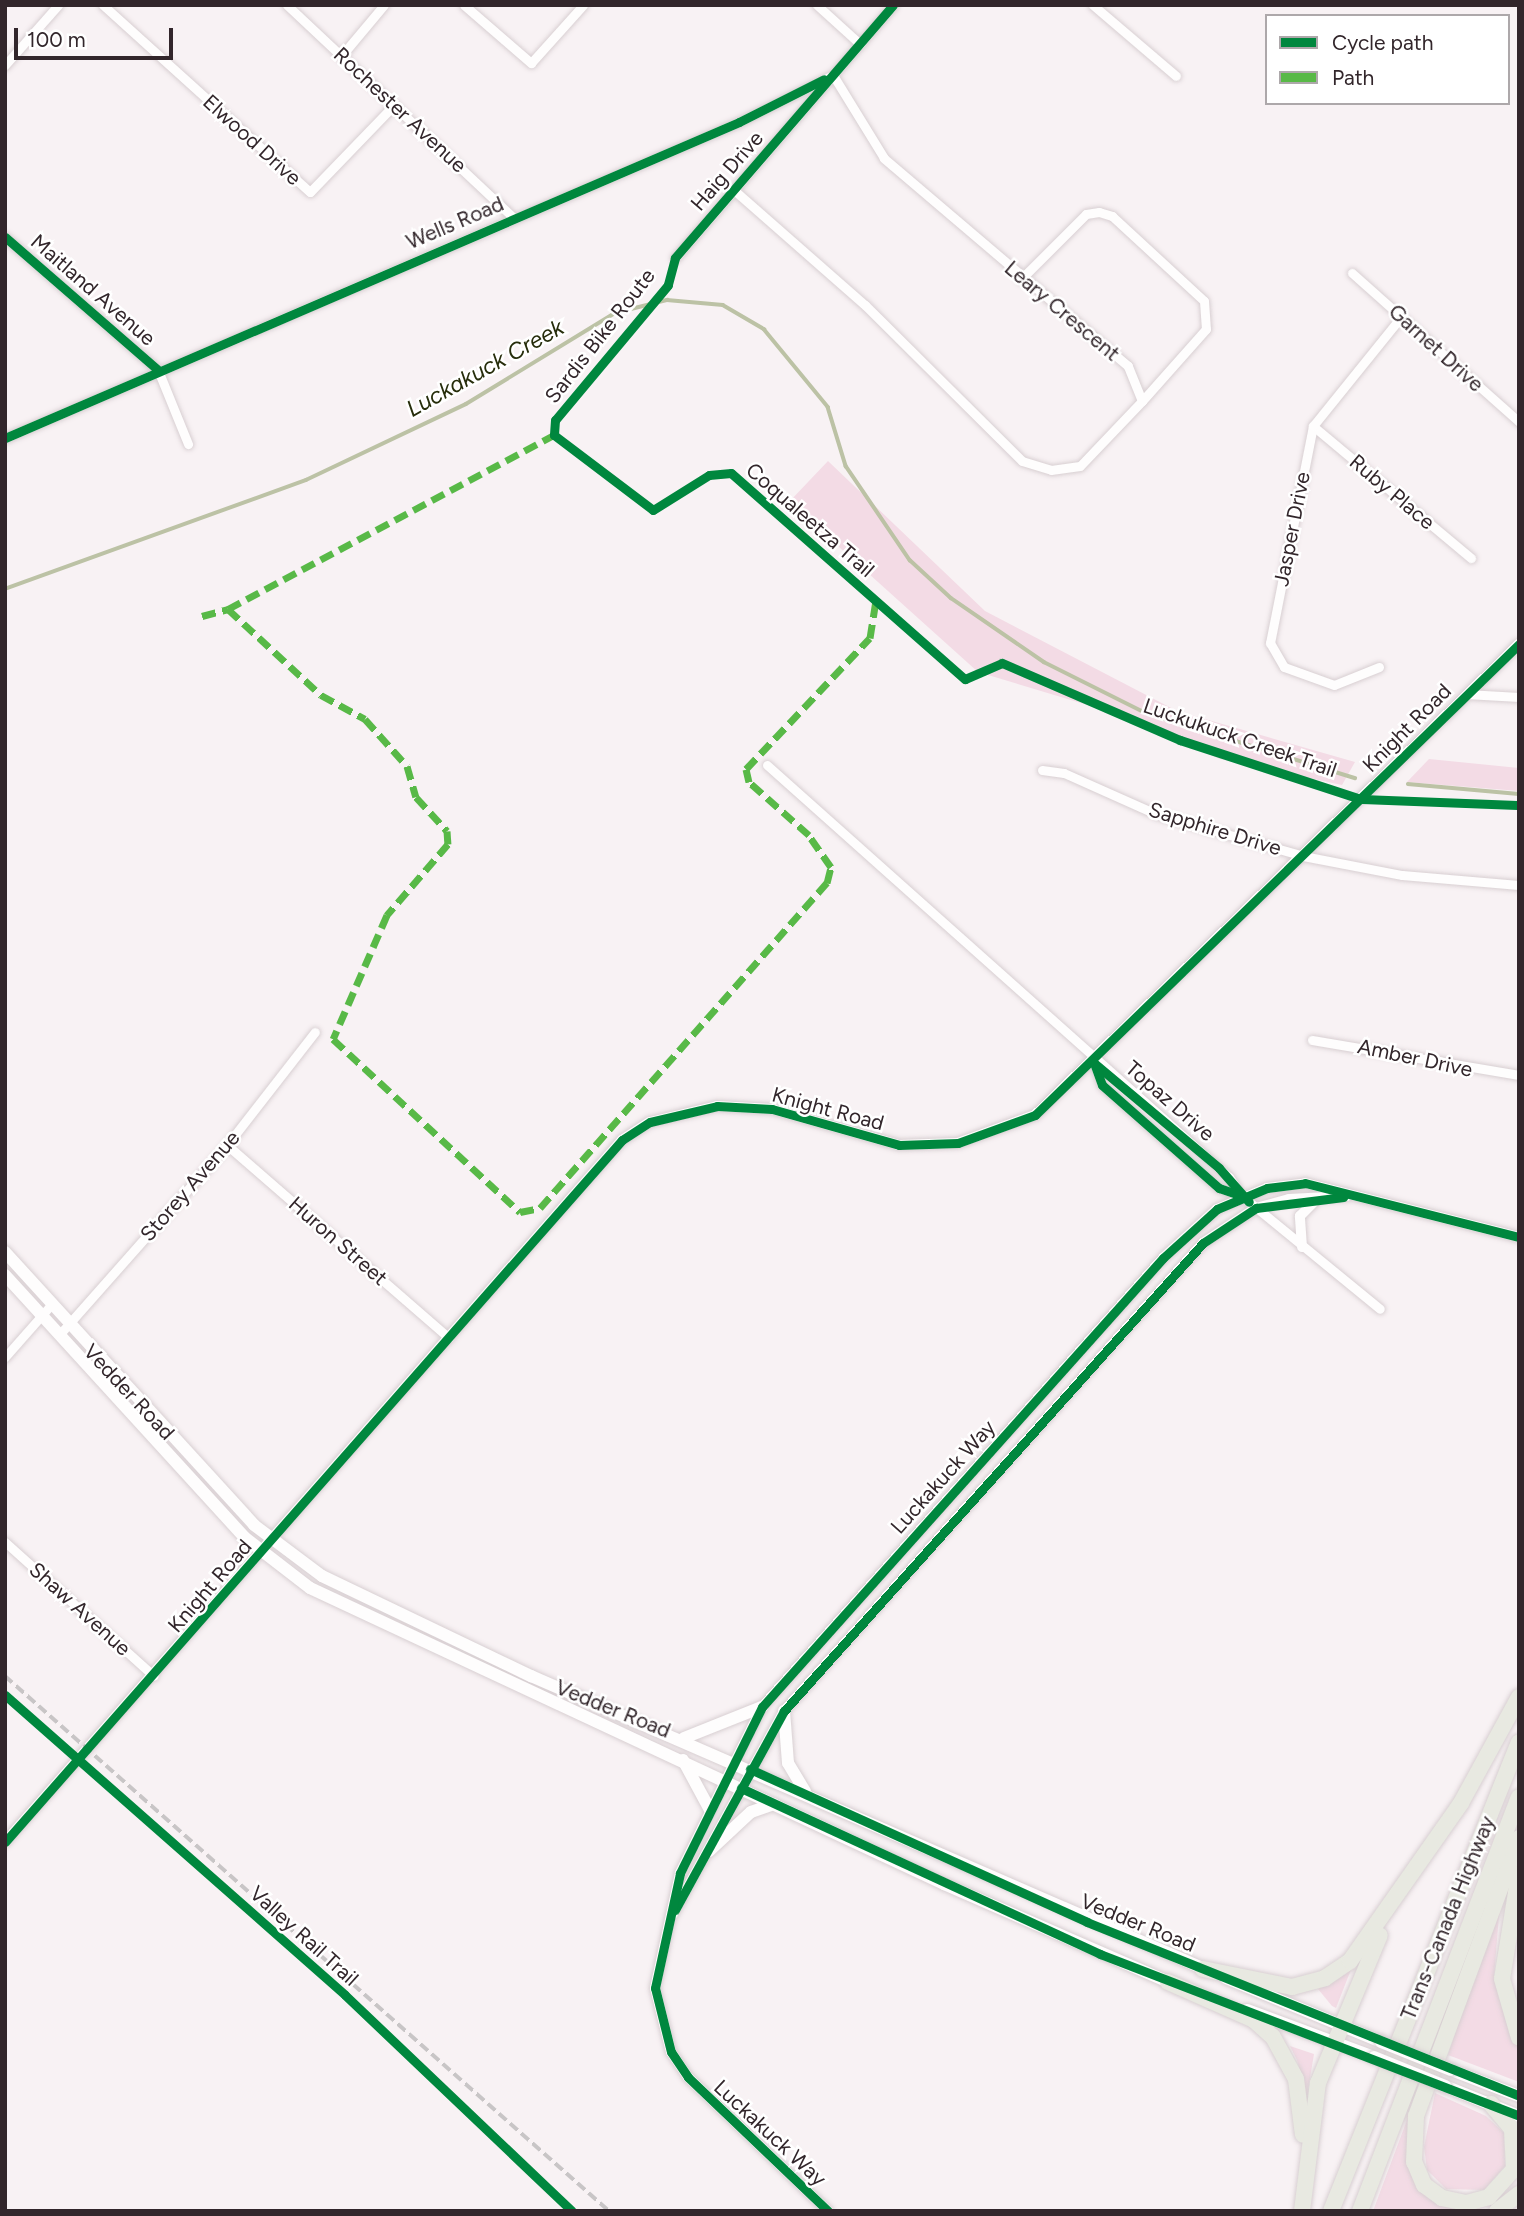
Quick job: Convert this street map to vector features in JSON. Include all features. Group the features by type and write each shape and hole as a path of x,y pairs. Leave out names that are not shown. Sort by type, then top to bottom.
{"highway":[{"path":"1203,1969 1272,1986 1325,1978 1350,1961 1402,1892 1519,1697"},
{"name":"Trans-Canada Highway","path":"1331,2211 1519,1742"},
{"name":"Trans-Canada Highway","path":"1360,2211 1519,1797"},
{"path":"1491,2104 1516,2141 1508,2180 1476,2202 1442,2198 1418,2177 1412,2147 1416,2116 1519,1838"},
{"path":"1519,1874 1506,1922 1502,1979 1519,2038"},
{"path":"1302,2211 1314,2100 1340,2026 1402,1892"},
{"path":"1168,1982 1254,2021 1283,2049 1297,2087 1306,2166"},
{"path":"1497,2211 1519,2194"}],"main road":[{"name":"Vedder Road","path":"5,1252 50,1306 63,1330 263,1553 344,1608 1168,1982 1374,2057 1519,2116"},
{"name":"Vedder Road","path":"5,1275 41,1316 63,1330 273,1541 355,1595 1203,1969 1519,2096"},
{"path":"684,1738 762,1707"},
{"path":"784,1712 788,1763 808,1794"},
{"path":"682,1760 709,1810"},
{"path":"709,1851 751,1812 774,1804"}],"street":[{"path":"5,65 58,5"},
{"name":"Elwood Drive","path":"103,5 310,192 394,104"},
{"name":"Rochester Avenue","path":"287,5 513,217"},
{"path":"342,55 384,5"},
{"path":"464,5 531,63 583,5"},
{"path":"817,5 860,44"},
{"name":"Wells Road","path":"5,438 513,217 739,122 833,75 893,5"},
{"path":"1093,5 1176,76"},
{"name":"Haig Drive","path":"675,258 833,75"},
{"name":"Leary Crescent","path":"833,75 884,158 1021,279 1128,366 1142,401"},
{"path":"734,190 865,305 1022,461 1052,470 1080,466 1206,329 1204,301 1112,216 1099,212 1086,214 1021,279"},
{"name":"Maitland Avenue","path":"5,237 158,370 188,444"},
{"name":"Garnet Drive","path":"1352,273 1519,422"},
{"name":"Jasper Drive","path":"1379,667 1334,685 1284,667 1270,643 1313,426 1401,317"},
{"name":"Ruby Place","path":"1313,426 1471,558"},
{"name":"Knight Road","path":"5,1842 263,1553 598,1161 650,1122 717,1106 772,1109 872,1140 958,1143 1035,1115 1094,1063 1519,644"},
{"path":"1466,694 1519,697"},
{"name":"Topaz Drive","path":"768,765 1094,1063 1229,1177 1242,1196 1380,1309"},
{"name":"Sapphire Drive","path":"1042,770 1064,773 1156,814 1303,856 1402,874 1519,885"},
{"name":"Storey Avenue","path":"63,1330 227,1144 315,1032"},
{"name":"Amber Drive","path":"1312,1040 1519,1075"},
{"name":"Topaz Drive","path":"1094,1063 1102,1085 1219,1188 1242,1196"},
{"name":"Huron Street","path":"227,1144 449,1338"},
{"name":"Luckakuck Way","path":"828,2211 710,2105 671,2052 655,1988 667,1922 680,1872 762,1707 1163,1258 1217,1209 1242,1196 1305,1183 1519,1237"},
{"name":"Luckakuck Way","path":"667,1922 709,1851 750,1769 784,1712 1203,1243 1256,1208 1319,1198 1356,1196"},
{"path":"1303,1247 1300,1216 1319,1198"},
{"path":"5,1357 50,1306"},
{"name":"Shaw Avenue","path":"5,1542 154,1676"}],"shaded area":[{"path":"828,461 985,611 1177,711 1355,762 1342,785 1220,759 1114,713 978,672 789,502"},
{"path":"1429,759 1519,768 1519,791 1407,782"},
{"path":"1501,1891 1494,1977 1519,2050 1519,2082 1448,2055"},
{"path":"1352,1967 1336,2008 1318,1989"},
{"path":"1290,2046 1314,2054 1307,2096 1297,2060"},
{"path":"1435,2093 1486,2116 1504,2133 1505,2166 1484,2190 1446,2189 1427,2170 1424,2147"},
{"path":"1413,2104 1409,2132 1439,2204 1472,2211 1373,2211"}],"waterway":[{"name":"Luckakuck Creek","path":"5,589 306,480 466,404 615,313 667,300 723,305 764,329 828,407 846,466 910,560 951,598 1044,662 1146,713 1355,778"},
{"name":"Luckakuck Creek","path":"1408,784 1519,794"}],"railway":[{"path":"5,1676 609,2211"}],"marked path":[{"path":"202,616 228,609 554,435"},
{"path":"228,609 321,695 365,719 407,766 416,797 447,831 448,844 387,915 333,1039 520,1212 540,1208 827,883 831,867 809,835 749,782 746,769 870,638 876,601"}],"cycle path":[{"name":"Sardis Bike Route","path":"893,5 675,258 668,285 555,420 554,435 653,510 709,475 731,473 965,679 1002,663 1180,740 1360,799 1519,805"},
{"path":"5,438 739,122 824,79"},
{"path":"5,237 158,370"},
{"path":"5,1842 622,1140 650,1122 717,1106 772,1109 899,1145 958,1143 1035,1115 1519,644"},
{"path":"1094,1063 1219,1168 1249,1202"},
{"path":"1094,1063 1102,1085 1219,1188 1242,1196"},
{"path":"828,2211 688,2077 671,2052 655,1988 680,1873 762,1707 1163,1258 1217,1209 1267,1188 1305,1183 1519,1237"},
{"path":"675,1910 784,1711 1203,1243 1256,1208 1343,1197"},
{"name":"Valley Rail Trail","path":"5,1695 345,1995 572,2211"},
{"path":"750,1769 1087,1922 1519,2096"},
{"path":"741,1788 1100,1954 1519,2116"}]}
